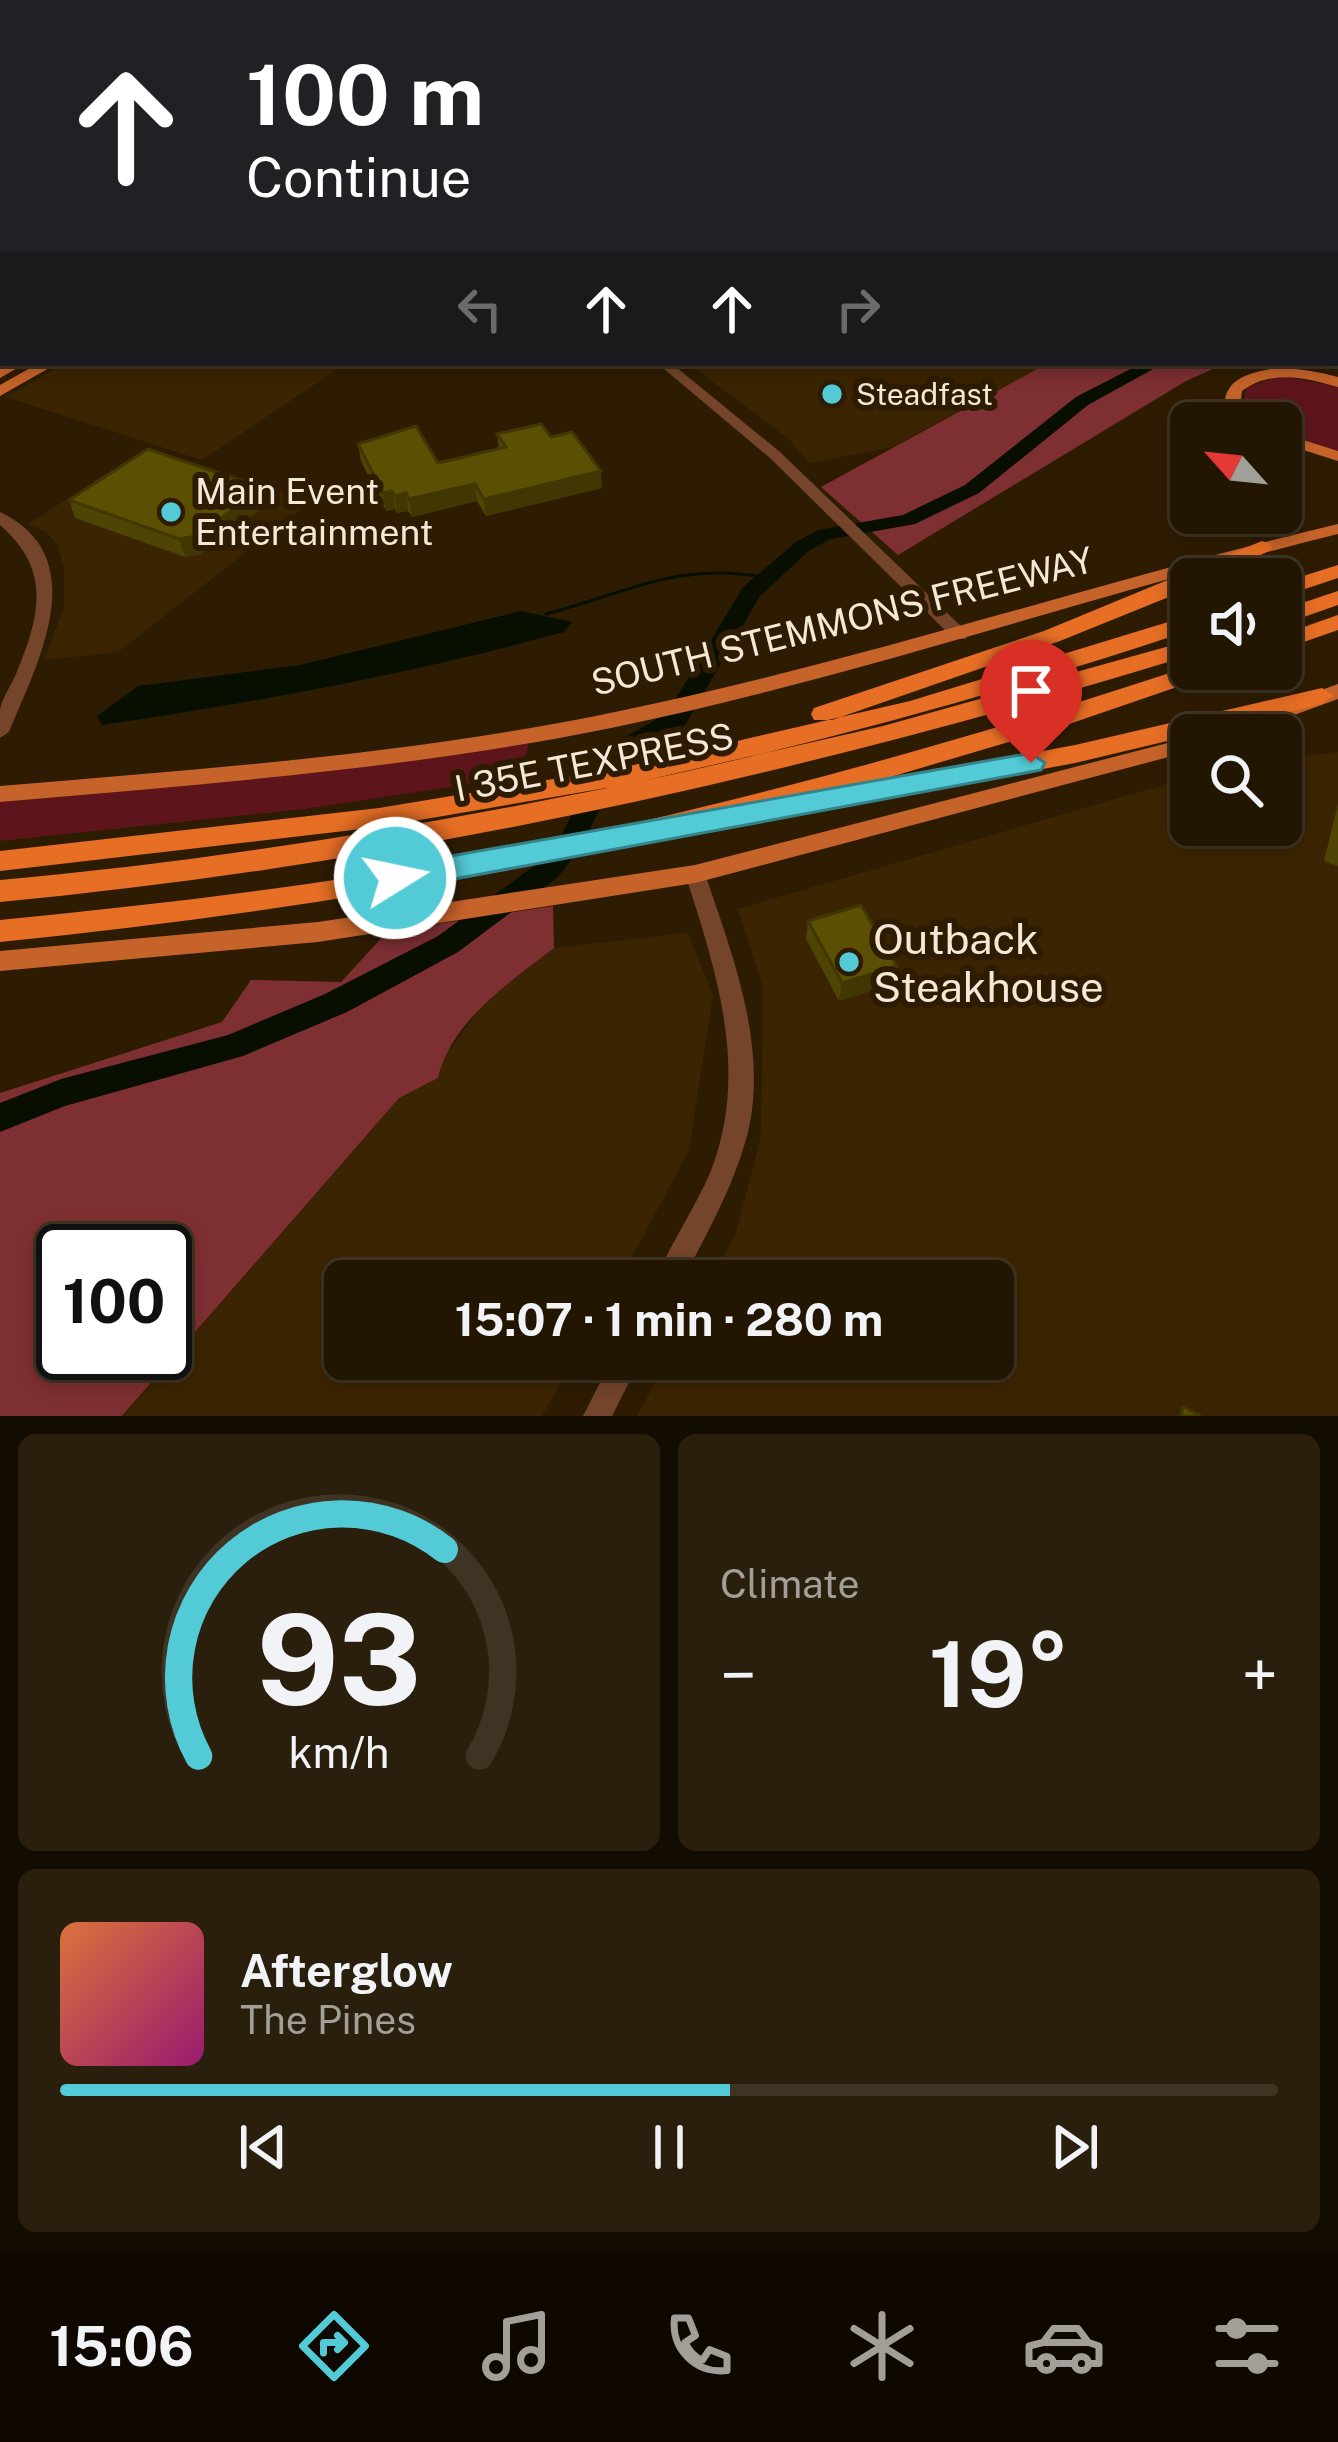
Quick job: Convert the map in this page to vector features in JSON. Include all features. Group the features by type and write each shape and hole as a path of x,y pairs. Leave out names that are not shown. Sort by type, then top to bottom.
{"highway":[{"path":"1238,558 1262,547"},
{"path":"1302,583 1338,571"},
{"path":"1302,593 1338,583"},
{"path":"691,760 1052,636 1170,588"},
{"path":"1302,611 1338,598"},
{"path":"1302,635 1338,622"},
{"path":"0,879 262,846 691,760 939,699 1170,630"},
{"name":"I 35E TEXPRESS","path":"0,891 84,884 632,796 905,728 1170,653"},
{"path":"637,835 875,772 1170,681"},
{"path":"0,931 73,925 395,878 637,835 1075,754 1330,694"},
{"path":"632,796 1082,711"},
{"path":"0,861 437,809"}],"main road":[{"path":"2,383 43,366"},
{"path":"1225,402 1228,383 1245,372 1272,366"},
{"path":"1235,402 1235,389 1250,378 1292,373 1338,379"},
{"path":"1302,448 1338,459"},
{"name":"SOUTH STEMMONS FREEWAY","path":"0,794 284,768 517,736 695,703 1338,529"},
{"path":"1275,714 1330,694"},
{"path":"0,961 318,932 695,874 1170,750"}],"street":[{"path":"666,366 743,426 960,635"},
{"path":"0,517 27,536 45,574 47,608 0,732"},
{"path":"678,1260 734,1136 741,1100 726,970 695,874"},
{"path":"596,1416 616,1380"}],"shaded area":[{"path":"60,366 343,366 202,460 6,397"},
{"path":"692,366 1042,366 892,447 809,463 789,439"},
{"path":"1043,366 1219,366 1186,381 898,555 821,487"},
{"path":"1279,376 1338,386 1338,453 1302,442 1302,402 1245,402 1247,387"},
{"path":"147,448 313,500 118,652 44,660 64,608 64,568 57,544 45,531 28,524"},
{"path":"521,611 572,622 564,632 334,686 102,725 97,716 138,686 300,665"},
{"path":"529,743 523,765 497,780 304,809 0,841 0,800"},
{"path":"1338,752 1338,1416 637,1416 657,1380 1014,1380 1014,1260 721,1260 736,1233 761,1136 763,987 738,909 1170,783 1170,846 1302,846 1302,756"},
{"path":"553,906 554,948 469,1021 455,1038 438,1078 399,1098 192,1336 192,1224 36,1224 36,1380 153,1380 122,1416 0,1416 0,1093 222,1022 251,980 341,982 387,932"},
{"path":"688,933 713,995 689,1150 630,1260 324,1260 324,1380 562,1380 542,1416 123,1416 154,1380 192,1380 192,1336 399,1098 438,1078 443,1059 486,1001 554,948"}],"building":[{"path":"541,424 551,437 572,432 601,471 484,499 475,484 409,499 406,493 383,493 358,444 416,426 438,463 506,447 497,434"},
{"name":"Main Event Entertainment","path":"148,449 262,488 196,536 179,539 69,500"},
{"path":"861,905 897,966 842,983 808,921"}],"waterway":[{"path":"0,1118 61,1093 232,1047 336,1003 448,944 548,870 571,842 614,755 676,719 751,592 803,546 825,534 908,520 972,489 1082,401 1149,366"},
{"path":"546,614 681,576 708,573 767,578"}],"place":[{"name":"Steadfast","path":"832,394"},
{"name":"Main Event Entertainment","path":"171,512"},
{"name":"Outback Steakhouse","path":"849,962"}],"route":[{"path":"395,878 1031,763"}]}
